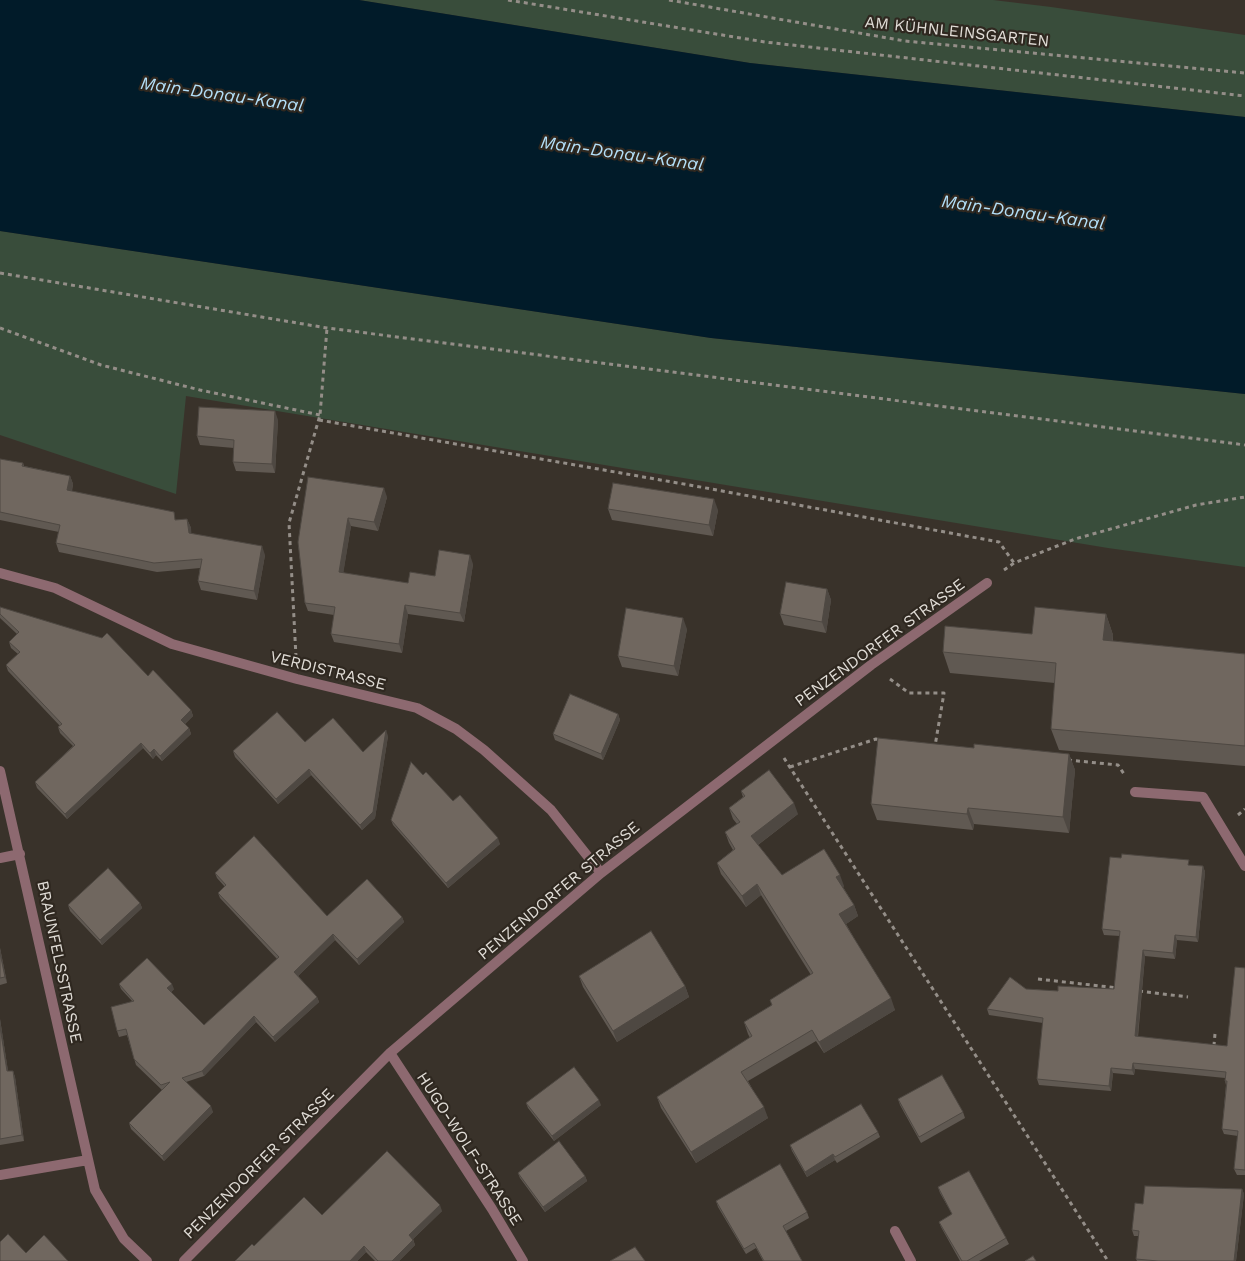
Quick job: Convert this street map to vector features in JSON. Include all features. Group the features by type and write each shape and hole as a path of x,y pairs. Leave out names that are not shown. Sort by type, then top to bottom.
{"street":[{"name":"VERDISTRASSE","path":"0,573 55,588 172,644 297,679 417,708 456,728 484,750 551,810 601,873"},
{"name":"PENZENDORFER STRASSE","path":"184,1261 390,1053 601,873 871,665 988,583"},
{"name":"BRAUNFELSSTRASSE","path":"0,771 95,1190 124,1239 147,1261"},
{"path":"1135,792 1203,797 1245,866"},
{"path":"0,858 20,854"},
{"name":"HUGO-WOLF-STRASSE","path":"390,1053 492,1209 523,1261"},
{"path":"0,1175 88,1160"},
{"path":"895,1231 911,1261"}],"path":[{"path":"508,0 765,42 1245,96"},
{"name":"AM KÜHNLEINSGARTEN","path":"669,0 905,41 1245,73"},
{"path":"0,272 327,328 1245,445"},
{"path":"0,328 101,365 200,390 320,415"},
{"path":"297,679 289,522 320,415 327,328"},
{"path":"319,420 999,542 1014,562"},
{"path":"988,583 1014,562 1084,536 1196,505 1245,497"},
{"path":"871,665 909,692 944,693 935,746"},
{"path":"790,767 876,739 886,740"},
{"path":"773,741 1108,1261"},
{"path":"925,744 945,747"},
{"path":"1060,759 1118,765 1135,792"},
{"path":"1038,979 1122,989"},
{"path":"1132,990 1188,997"},
{"path":"1215,1034 1214,1045 1222,1046"}],"green space":[{"path":"359,0 993,0 1051,7 1245,35 1245,117 750,63"},
{"path":"0,231 711,338 1245,394 1245,567 1108,548 186,396 176,494 0,435"}],"water":[{"name":"Main-Donau-Kanal","path":"0,0 359,0 750,63 1245,117 1245,394 711,338 0,231"}],"building":[{"path":"199,407 275,411 272,464 233,462 234,440 197,436"},
{"path":"0,459 23,463 22,466 70,476 67,490 174,512 175,520 187,519 189,533 262,546 254,591 198,581 202,559 154,563 56,543 60,525 0,512"},
{"path":"308,477 384,488 374,522 348,518 339,572 408,583 410,572 435,576 439,550 470,555 460,613 405,605 399,644 331,634 335,607 305,603 298,542"},
{"path":"613,483 714,499 709,525 608,509"},
{"path":"786,582 827,589 822,622 780,614"},
{"path":"0,607 102,638 107,633 148,676 153,670 191,710 181,720 189,728 160,756 154,749 150,753 141,743 65,814 35,782 75,745 58,727 62,724 6,665 20,652 9,642 19,632 0,614"},
{"path":"1035,607 1106,614 1103,640 1245,654 1245,746 1051,729 1056,663 943,652 945,626 1032,634"},
{"path":"626,608 683,618 674,666 618,656"},
{"path":"570,694 618,714 601,754 553,734"},
{"path":"277,712 305,742 333,718 363,752 386,730 373,812 360,825 309,769 276,799 233,751"},
{"path":"878,738 974,748 974,744 1069,754 1063,817 968,808 967,814 871,804"},
{"path":"411,762 423,775 426,772 453,801 460,795 498,838 446,883 391,820"},
{"path":"769,770 794,803 751,836 782,875 824,849 840,875 836,877 854,905 839,914 891,998 819,1042 812,1030 741,1072 764,1107 691,1152 657,1097 752,1036 744,1022 772,1005 770,1000 813,973 757,884 742,896 717,863 735,849 725,832 740,822 729,808 745,796 741,791"},
{"path":"254,836 327,916 367,879 402,917 357,959 333,934 294,972 317,997 273,1037 254,1016 202,1071 182,1078 211,1106 162,1156 129,1123 170,1082 161,1085 134,1059 126,1029 117,1031 111,1007 134,1001 119,984 147,958 172,984 167,988 204,1025 279,957 218,893 226,885 215,873"},
{"path":"1122,854 1189,860 1188,865 1203,866 1196,937 1175,935 1173,953 1143,950 1135,1036 1227,1046 1235,967 1245,968 1245,1170 1234,1169 1238,1131 1222,1129 1227,1081 1225,1081 1226,1072 1133,1063 1132,1070 1111,1068 1109,1086 1037,1079 1043,1018 987,1009 1010,977 1026,989 1058,991 1058,986 1114,989 1120,931 1102,929 1110,857 1121,858"},
{"path":"108,868 140,903 100,940 68,905"},
{"path":"651,931 685,986 613,1031 579,976"},
{"path":"0,953 5,977 0,978"},
{"path":"0,1027 7,1071 13,1071 22,1135 0,1139"},
{"path":"574,1067 599,1100 552,1136 526,1103"},
{"path":"942,1075 963,1112 919,1137 898,1099"},
{"path":"861,1104 878,1132 835,1157 833,1154 805,1172 790,1145"},
{"path":"559,1141 585,1176 543,1207 518,1173"},
{"path":"387,1151 440,1205 409,1235 413,1240 392,1261 378,1261 364,1246 350,1261 235,1261 252,1244 254,1246 304,1197 322,1215"},
{"path":"780,1164 807,1212 783,1226 802,1261 764,1261 754,1243 744,1249 716,1201"},
{"path":"969,1171 1006,1238 967,1261 962,1261 939,1222 952,1214 938,1187"},
{"path":"1145,1186 1242,1189 1234,1261 1158,1261 1136,1259 1139,1231 1132,1230 1135,1203 1143,1204"},
{"path":"8,1234 26,1253 44,1235 68,1261 0,1261 0,1242"},
{"path":"635,1247 645,1261 610,1261"},
{"path":"1033,1256 1036,1261 1025,1261"}]}
